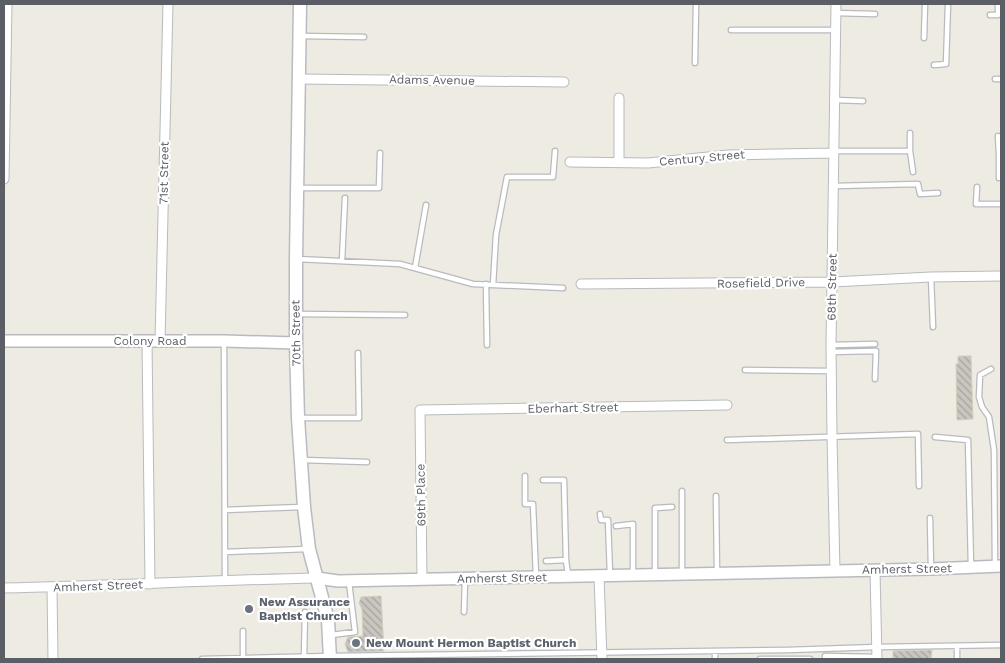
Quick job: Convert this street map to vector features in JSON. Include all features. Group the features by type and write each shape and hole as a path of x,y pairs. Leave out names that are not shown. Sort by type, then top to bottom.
{"main road":[{"name":"70th Street","path":"300,4 296,258 298,418 308,549 328,620 330,658"}],"street":[{"path":"4,179 7,4"},
{"name":"71st Street","path":"160,341 168,4"},
{"name":"68th Street","path":"835,571 831,349 836,8"},
{"name":"Adams Avenue","path":"299,79 564,82"},
{"path":"619,98 619,162"},
{"name":"Century Street","path":"570,162 648,163 728,155 833,152"},
{"name":"Rosefield Drive","path":"581,284 832,282 1001,276"},
{"name":"Colony Road","path":"4,341 224,341 296,343"},
{"path":"147,341 150,584"},
{"name":"Eberhart Street","path":"420,410 727,405"},
{"name":"69th Place","path":"420,410 422,579"},
{"name":"Amherst Street","path":"4,588 225,580 317,578 349,581 717,574 998,566"},
{"path":"875,570 877,654"},
{"path":"602,656 605,576"},
{"path":"52,587 53,659"}],"lane":[{"path":"696,4 696,64"},
{"path":"924,38 925,4"},
{"path":"934,65 946,64 948,4"},
{"path":"990,15 998,15 998,4"},
{"path":"836,8 875,14"},
{"path":"731,30 835,30"},
{"path":"300,36 364,37"},
{"path":"995,79 1001,79"},
{"path":"834,100 863,101"},
{"path":"910,133 913,172"},
{"path":"998,136 1000,178"},
{"path":"493,285 496,235 507,177 553,177 555,151"},
{"path":"833,152 910,151"},
{"path":"297,188 379,188 380,153"},
{"path":"834,186 918,184 920,194 938,193"},
{"path":"977,187 976,204 1001,204"},
{"path":"342,261 345,198"},
{"path":"415,268 426,205"},
{"path":"296,258 400,264 473,284 562,288"},
{"path":"931,277 933,327"},
{"path":"486,284 487,345"},
{"path":"296,314 405,315"},
{"path":"224,341 225,580"},
{"path":"831,349 875,344"},
{"path":"831,349 876,351 875,379"},
{"path":"298,418 358,418 358,353"},
{"path":"991,369 980,375 979,397 982,407 989,417 994,450 998,566"},
{"path":"745,370 831,371"},
{"path":"727,440 918,434 919,486"},
{"path":"935,437 968,440 971,568"},
{"path":"994,450 1001,450"},
{"path":"300,460 367,462"},
{"path":"994,475 1001,475"},
{"path":"525,476 525,504 533,504 536,577"},
{"path":"543,480 564,480 568,576"},
{"path":"682,491 682,574"},
{"path":"716,496 717,574"},
{"path":"225,510 304,506"},
{"path":"655,575 655,508 672,507"},
{"path":"600,514 601,520 608,520 605,576"},
{"path":"930,518 931,569"},
{"path":"616,526 633,524 633,575"},
{"path":"225,552 308,549"},
{"path":"546,560 566,560"},
{"path":"464,612 465,578"},
{"path":"329,635 355,632 349,581"},
{"path":"304,657 305,612"},
{"path":"243,631 246,659"},
{"path":"826,659 825,656 877,654 957,646 1001,645"},
{"path":"957,646 957,659"},
{"path":"202,659 602,656 788,650 877,654"},
{"path":"788,650 788,659"},
{"path":"715,651 715,659"},
{"path":"760,659 810,659"}],"building":[{"path":"958,356 971,356 973,419 957,420 956,364 958,364"},
{"path":"381,596 384,651 348,652 345,644 348,637 363,636 362,609 359,603 361,597"},
{"path":"932,650 931,659 893,659 893,651"}],"place":[{"name":"New Assurance Baptist Church","path":"249,609"},
{"name":"New Mount Hermon Baptist Church","path":"356,643"}]}
